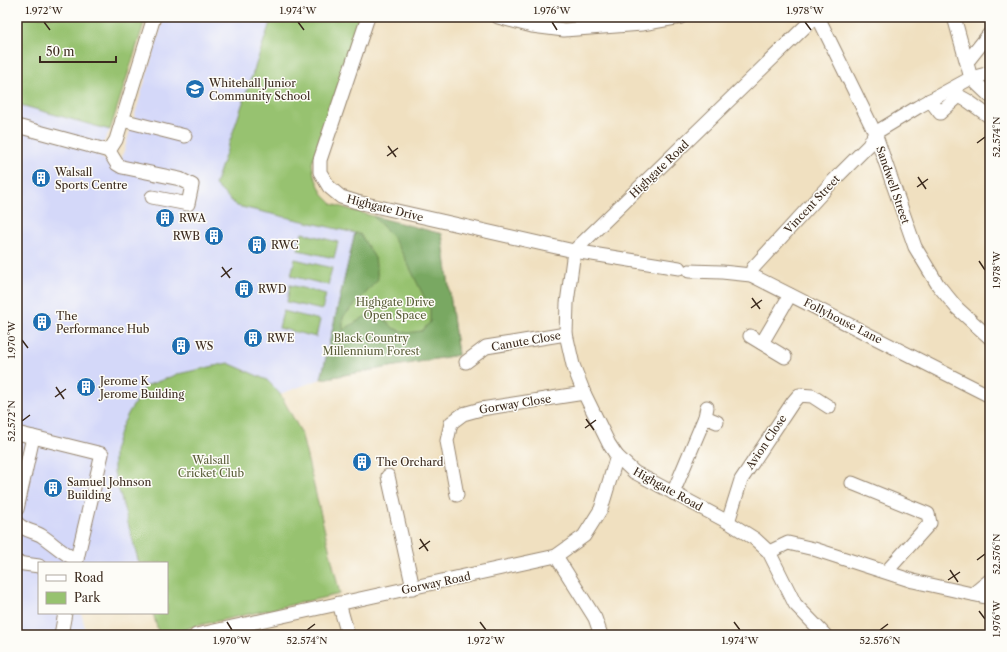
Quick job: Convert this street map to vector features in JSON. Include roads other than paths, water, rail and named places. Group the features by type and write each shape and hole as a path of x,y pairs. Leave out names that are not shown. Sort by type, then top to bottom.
{"street":[{"path":"109,151 116,140 154,17"},
{"name":"Highgate Drive","path":"368,17 320,160 320,172 329,187 341,197 357,202 574,251"},
{"path":"498,17 532,26 562,23 642,24 680,17"},
{"name":"Highgate Road","path":"769,552 755,539 728,522 634,472 618,456 609,444 584,393 573,365 566,334 567,303 574,251 816,17"},
{"name":"Sandwell Street","path":"816,17 875,133 915,247 926,268 957,308 990,338"},
{"path":"954,17 971,78 990,96"},
{"path":"966,62 990,34"},
{"path":"875,133 930,100 971,78 990,73"},
{"path":"930,100 940,113 959,96 990,117"},
{"path":"122,120 185,136"},
{"path":"17,126 109,151 117,164 122,167 180,180 192,185 188,204 152,197"},
{"name":"Vincent Street","path":"751,275 753,268 832,182 869,145 875,133"},
{"name":"Follyhouse Lane","path":"574,251 684,270 751,275 990,396"},
{"path":"762,344 790,295"},
{"name":"Canute Close","path":"466,362 486,347 566,334"},
{"path":"750,336 785,357"},
{"name":"Gorway Close","path":"456,494 447,441 451,423 463,414 480,409 584,393"},
{"name":"Avion Close","path":"728,522 741,480 799,395 812,396 829,407"},
{"path":"673,493 706,412 717,422"},
{"path":"17,433 102,454 76,562 42,536 21,528 17,523"},
{"path":"17,509 34,437"},
{"name":"Gorway Road","path":"196,635 556,556 584,536 601,510 618,456"},
{"path":"388,476 413,588"},
{"path":"852,483 928,514 930,519 930,523 887,571"},
{"path":"824,635 795,604 769,552 788,543 814,549 913,580 990,598"},
{"path":"556,556 595,618 601,635"},
{"path":"17,563 38,566"},
{"path":"973,594 990,580"},
{"path":"339,603 348,635"},
{"path":"61,635 65,614"}],"place":[{"name":"Whitehall Junior Community School","path":"195,89"},
{"name":"Walsall Sports Centre","path":"41,178"},
{"name":"RWA","path":"165,218"},
{"name":"RWB","path":"214,236"},
{"name":"RWC","path":"257,245"},
{"name":"RWD","path":"244,289"},
{"name":"The Performance Hub","path":"42,322"},
{"name":"RWE","path":"253,338"},
{"name":"WS","path":"181,346"},
{"name":"Jerome K Jerome Building","path":"86,387"},
{"name":"The Orchard","path":"362,462"},
{"name":"Samuel Johnson Building","path":"53,488"}],"park label":[{"name":"Highgate Drive Open Space","path":"395,308"},
{"name":"Black Country Millennium Forest","path":"371,344"},
{"name":"Walsall Cricket Club","path":"211,466"}]}
